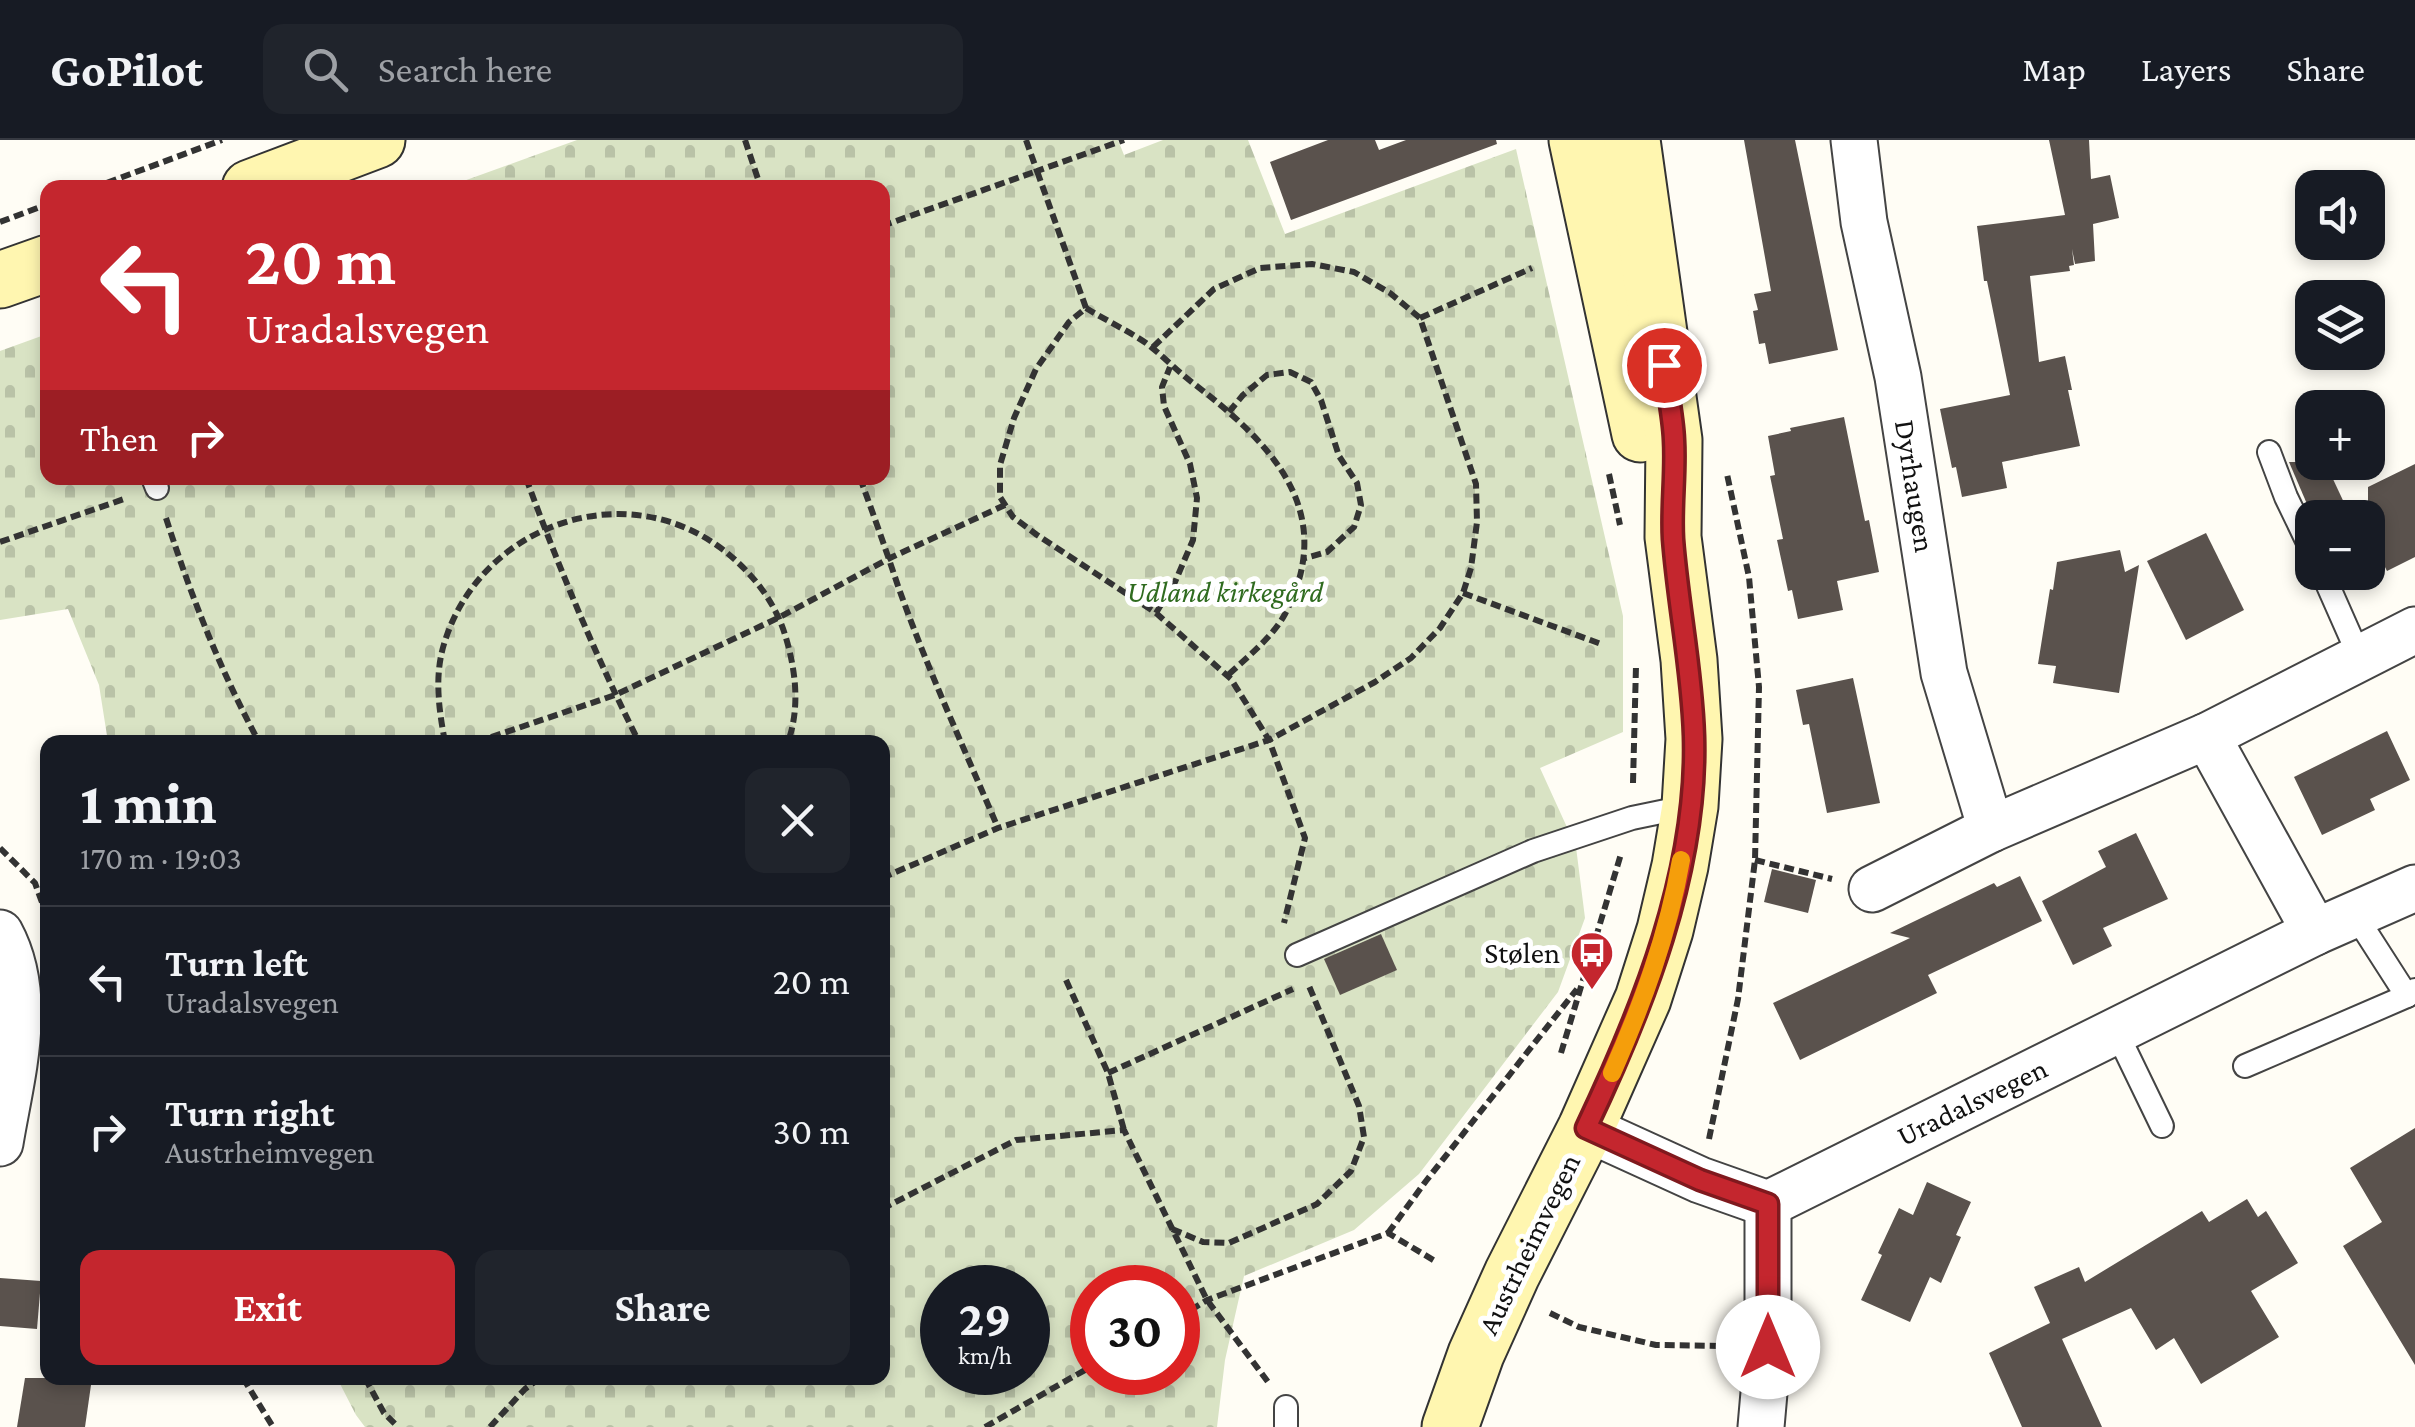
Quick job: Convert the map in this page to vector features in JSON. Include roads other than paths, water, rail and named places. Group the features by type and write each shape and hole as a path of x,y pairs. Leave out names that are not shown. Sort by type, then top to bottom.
{"main road":[{"path":"271,180 378,140"},
{"name":"Austrheimvegen","path":"1577,140 1643,448 1673,537"},
{"name":"Austrheimvegen","path":"1450,1427 1512,1274 1586,1128 1644,999 1665,930 1690,806 1694,739 1689,660 1673,537 1674,440 1632,140"},
{"path":"0,280 40,266"}],"street":[{"name":"Dyrhaugen","path":"1854,140 1864,222 1898,377 1944,673 1991,829"},
{"path":"1872,889 1991,829 2206,736 2415,630"},
{"path":"2206,736 2335,924"},
{"name":"Uradalsvegen","path":"1768,1204 2415,888"},
{"path":"0,934 18,994 17,1042 0,1144"},
{"path":"1586,1128 1700,1180 1768,1204 1768,1347 1761,1427"}],"lane":[{"path":"2269,452 2295,515"},
{"path":"2330,590 2360,658"},
{"path":"1296,955 1534,851 1632,818 1690,806"},
{"path":"2245,1066 2411,993 2335,924"},
{"path":"2116,1031 2162,1126"}],"place":[{"name":"Stølen","path":"1592,991"}],"park label":[{"name":"Udland kirkegård","path":"1225,592"}]}
